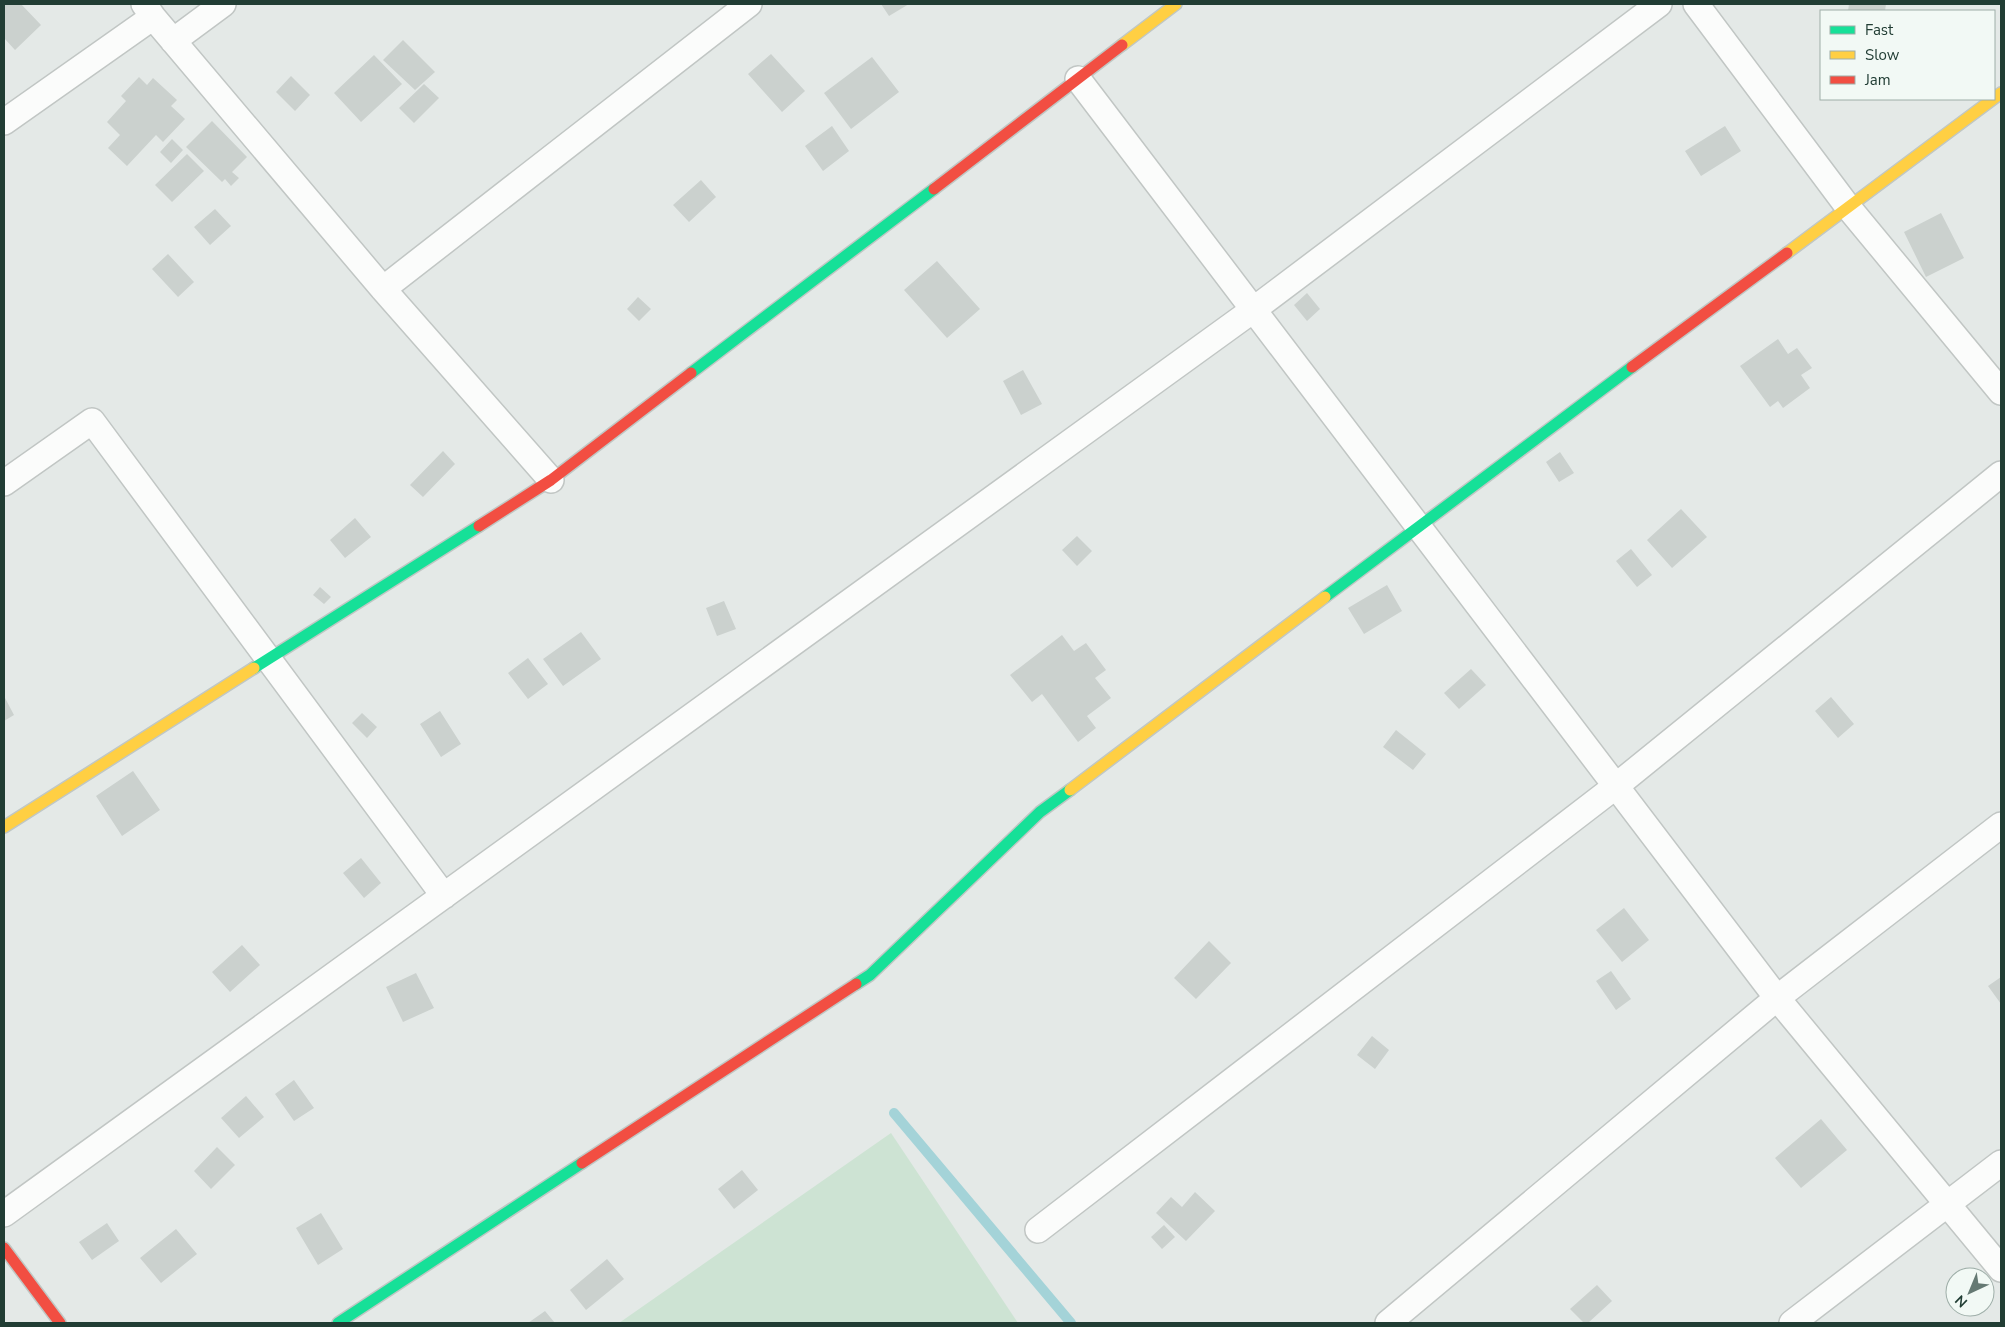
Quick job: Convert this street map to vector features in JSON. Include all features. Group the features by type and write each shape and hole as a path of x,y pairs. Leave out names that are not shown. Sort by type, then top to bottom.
{"street":[{"path":"173,41 223,4"},
{"path":"383,290 749,4"},
{"path":"4,827 550,480 1176,4"},
{"path":"4,1214 1253,310 1659,4"},
{"path":"1696,4 1848,207 2001,392"},
{"path":"4,122 148,10 383,290 550,480"},
{"path":"1078,79 1777,998 2001,1269"},
{"path":"338,1323 870,975 1040,812 1418,527 1992,100"},
{"path":"4,482 92,421 267,660 444,896"},
{"path":"1038,1230 1616,786 2001,474"},
{"path":"1388,1323 1777,998 2001,825"},
{"path":"1792,1323 2001,1163"},
{"path":"4,1248 60,1323"}],"green space":[{"path":"891,1133 1018,1323 619,1323"}],"building":[{"path":"4,4 21,4 41,25 15,50 4,38"},
{"path":"881,4 909,4 889,16"},
{"path":"1849,4 1886,4 1885,10 1848,10"},
{"path":"403,40 435,72 415,90 383,60"},
{"path":"771,54 805,91 782,112 748,74"},
{"path":"374,55 402,84 361,122 334,93"},
{"path":"872,57 899,92 851,129 824,93"},
{"path":"291,76 310,95 295,111 276,92"},
{"path":"139,77 147,85 153,78 177,100 171,106 185,119 163,142 156,135 127,166 108,148 120,135 107,122 126,101 121,96"},
{"path":"424,84 439,98 414,123 399,108"},
{"path":"212,121 247,157 232,172 239,178 231,186 225,179 222,182 186,147"},
{"path":"832,126 849,151 823,171 805,146"},
{"path":"1725,126 1741,151 1701,176 1685,151"},
{"path":"172,139 183,150 171,163 160,152"},
{"path":"187,154 204,171 172,202 155,185"},
{"path":"701,180 716,197 689,222 673,205"},
{"path":"215,209 231,226 210,245 194,227"},
{"path":"1941,213 1964,258 1926,277 1904,232"},
{"path":"168,254 194,282 178,297 152,269"},
{"path":"937,261 980,309 947,338 904,290"},
{"path":"1307,293 1320,309 1307,321 1294,305"},
{"path":"638,297 651,309 639,321 627,309"},
{"path":"1778,339 1788,354 1797,348 1812,368 1801,375 1810,388 1783,408 1778,401 1770,407 1740,366"},
{"path":"1023,370 1042,404 1021,415 1003,381"},
{"path":"443,451 455,464 423,497 410,485"},
{"path":"1560,452 1574,473 1559,482 1546,462"},
{"path":"1681,509 1707,537 1672,568 1647,540"},
{"path":"355,518 371,537 345,558 330,540"},
{"path":"1077,536 1092,551 1077,566 1062,550"},
{"path":"1631,549 1652,575 1637,587 1616,561"},
{"path":"1387,585 1402,611 1364,634 1348,608"},
{"path":"320,587 331,597 324,604 313,595"},
{"path":"724,601 736,629 717,636 706,608"},
{"path":"581,632 601,659 563,686 543,659"},
{"path":"1062,635 1074,651 1086,643 1106,670 1095,678 1111,698 1087,716 1096,728 1078,742 1042,694 1032,702 1010,675"},
{"path":"528,658 548,684 528,699 508,673"},
{"path":"1471,669 1486,685 1459,709 1444,693"},
{"path":"4,696 14,715 4,721"},
{"path":"1831,697 1854,724 1838,738 1815,711"},
{"path":"440,711 461,744 441,757 420,724"},
{"path":"362,713 377,727 367,738 352,723"},
{"path":"1396,730 1426,754 1413,770 1383,747"},
{"path":"133,771 160,810 122,836 96,796"},
{"path":"361,858 381,883 364,898 343,873"},
{"path":"1624,908 1649,940 1622,962 1596,930"},
{"path":"1209,941 1231,963 1196,999 1174,978"},
{"path":"242,945 260,965 230,992 212,972"},
{"path":"1611,971 1631,999 1616,1010 1596,981"},
{"path":"416,973 434,1008 403,1022 386,987"},
{"path":"2001,977 2001,1004 1988,986"},
{"path":"1372,1036 1389,1050 1375,1069 1357,1055"},
{"path":"294,1080 314,1108 294,1121 275,1094"},
{"path":"246,1096 264,1117 239,1138 221,1118"},
{"path":"1821,1119 1847,1150 1801,1188 1775,1158"},
{"path":"217,1147 235,1165 211,1189 194,1171"},
{"path":"742,1170 758,1190 734,1209 718,1189"},
{"path":"1195,1192 1215,1211 1186,1241 1156,1213 1171,1197 1182,1207"},
{"path":"321,1213 343,1249 318,1265 296,1228"},
{"path":"107,1223 119,1241 92,1260 79,1242"},
{"path":"1164,1225 1175,1237 1162,1249 1151,1237"},
{"path":"176,1229 197,1254 161,1283 140,1258"},
{"path":"607,1259 624,1279 586,1310 570,1290"},
{"path":"1597,1285 1612,1301 1588,1323 1584,1323 1570,1309"},
{"path":"545,1311 555,1323 528,1323"}],"waterway":[{"path":"894,1113 1071,1323"}],"traffic: fast":[{"path":"691,373 934,189"},
{"path":"1325,597 1632,367"},
{"path":"254,668 479,526"},
{"path":"856,984 870,975 1040,812 1070,790"},
{"path":"338,1323 582,1163"}],"traffic: slow":[{"path":"1122,45 1176,4"},
{"path":"1995,97 2001,93"},
{"path":"1787,253 1992,100"},
{"path":"1070,790 1325,597"},
{"path":"4,827 254,668"}],"traffic: jam":[{"path":"934,189 1122,45"},
{"path":"1632,367 1787,253"},
{"path":"479,526 551,480 691,373"},
{"path":"582,1163 856,984"},
{"path":"4,1248 60,1323"}]}
